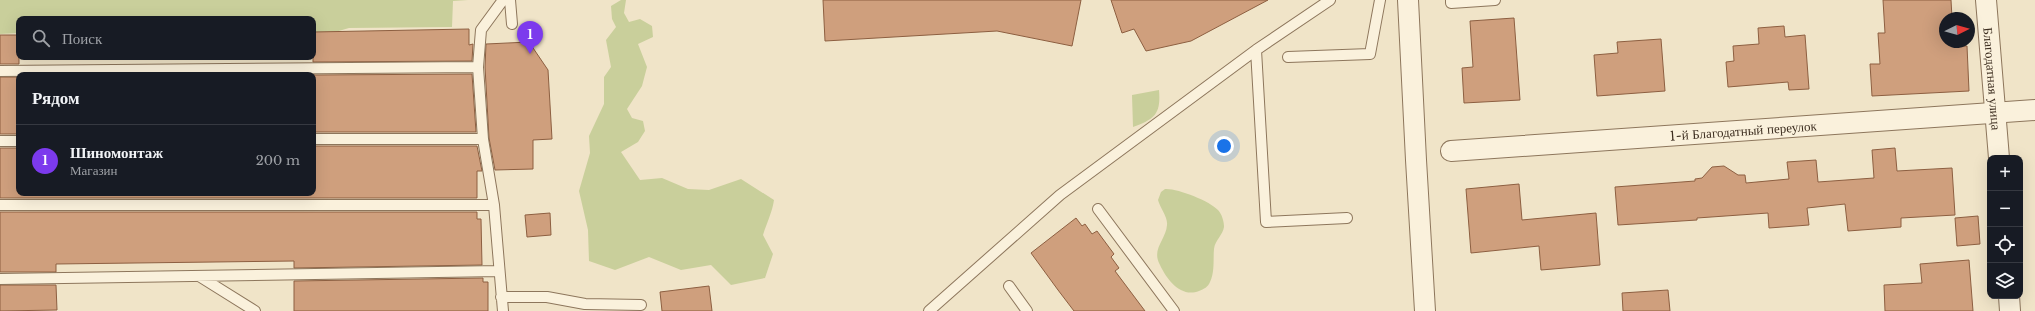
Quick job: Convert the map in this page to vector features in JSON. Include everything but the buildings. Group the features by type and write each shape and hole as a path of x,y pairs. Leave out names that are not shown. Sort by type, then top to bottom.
{"street":[{"path":"1408,0 1425,311"},
{"name":"Благодатная улица","path":"1986,0 1998,155"},
{"name":"1-й Благодатный переулок","path":"1451,151 2035,110"},
{"path":"2009,299 2010,311"}],"lane":[{"path":"502,0 481,30 478,67 482,139 494,205 503,311"},
{"path":"510,0 512,24"},
{"path":"928,311 1060,195 1256,50 1330,0"},
{"path":"1288,57 1370,54 1380,0"},
{"path":"1451,0 1451,4 1495,0"},
{"path":"1256,50 1266,222 1347,218"},
{"path":"0,71 478,67"},
{"path":"316,140 482,139"},
{"path":"0,141 16,141"},
{"path":"0,205 494,205"},
{"path":"1098,209 1174,311"},
{"path":"0,279 499,271"},
{"path":"199,276 255,311"},
{"path":"1009,286 1027,311"},
{"path":"501,297 547,298 585,304 640,305"}],"green space":[{"path":"0,0 468,0 453,1 452,27 349,28 325,35 316,36 316,16 16,16 16,33 0,34"},
{"path":"621,0 626,0 624,13 629,22 640,19 652,26 653,37 638,44 647,67 642,86 627,109 632,118 643,121 645,131 638,142 621,152 640,180 662,178 688,189 709,190 741,179 774,200 763,235 773,254 765,278 731,285 711,265 681,270 649,257 615,270 589,261 588,230 579,191 590,153 589,136 604,104 604,77 611,67 606,40 616,27 612,19 611,6"},
{"path":"1159,90 1159,105 1155,114 1147,121 1133,127 1132,95"},
{"path":"1165,189 1185,193 1214,206 1221,214 1224,223 1222,233 1215,246 1212,278 1207,287 1199,291 1192,293 1186,292 1175,286 1163,271 1158,259 1158,249 1166,230 1167,222 1158,200 1161,192"}],"place":[{"name":"Шиномонтаж","path":"530,54"}]}
